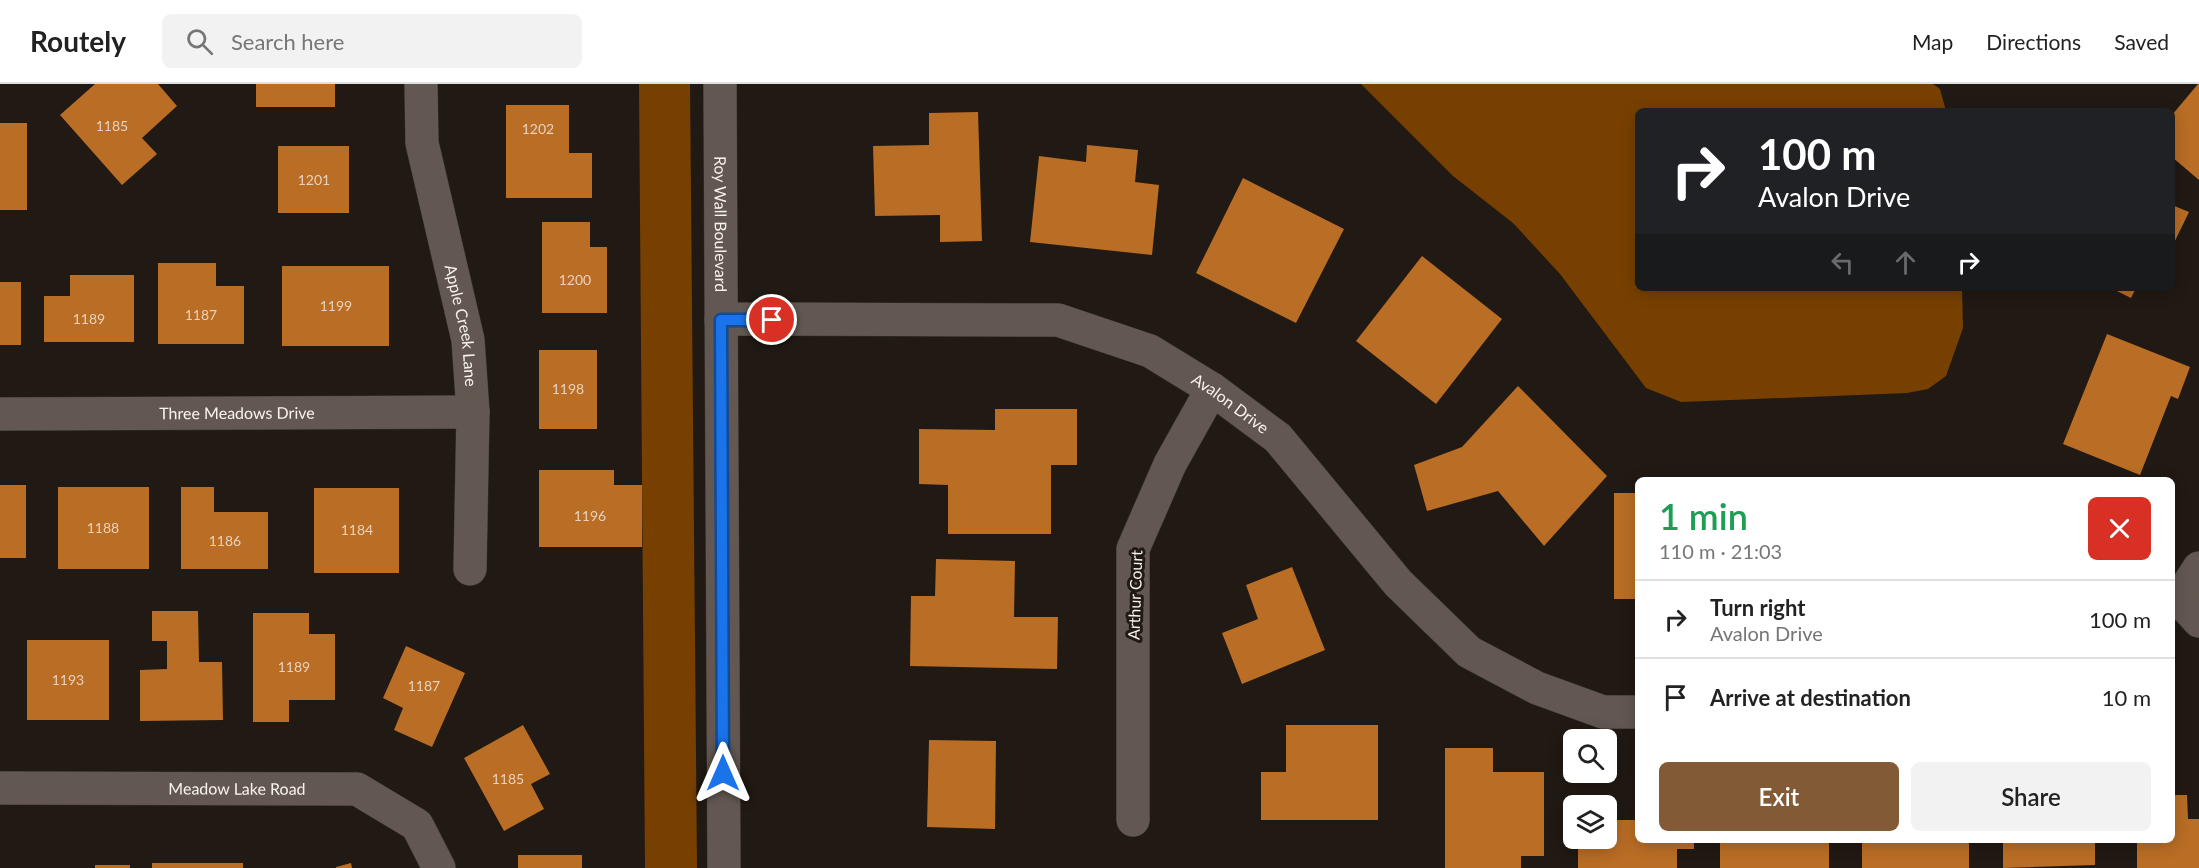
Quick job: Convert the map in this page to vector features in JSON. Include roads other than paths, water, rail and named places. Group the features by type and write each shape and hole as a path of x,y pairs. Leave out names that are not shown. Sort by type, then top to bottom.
{"street":[{"name":"Apple Creek Lane","path":"421,84 422,143 468,340 472,412 470,570"},
{"name":"Roy Wall Boulevard","path":"720,84 724,868"},
{"name":"Avalon Drive","path":"721,320 1058,320 1150,351 1212,389 1278,438 1398,583 1469,652 1536,688 1603,712 1635,711"},
{"name":"Arthur Court","path":"1133,819 1133,549 1170,464 1212,389"},
{"name":"Three Meadows Drive","path":"0,414 472,412"},
{"path":"2183,608 2199,568"},
{"name":"Meadow Lake Road","path":"0,788 357,789 417,825 439,868"}]}
